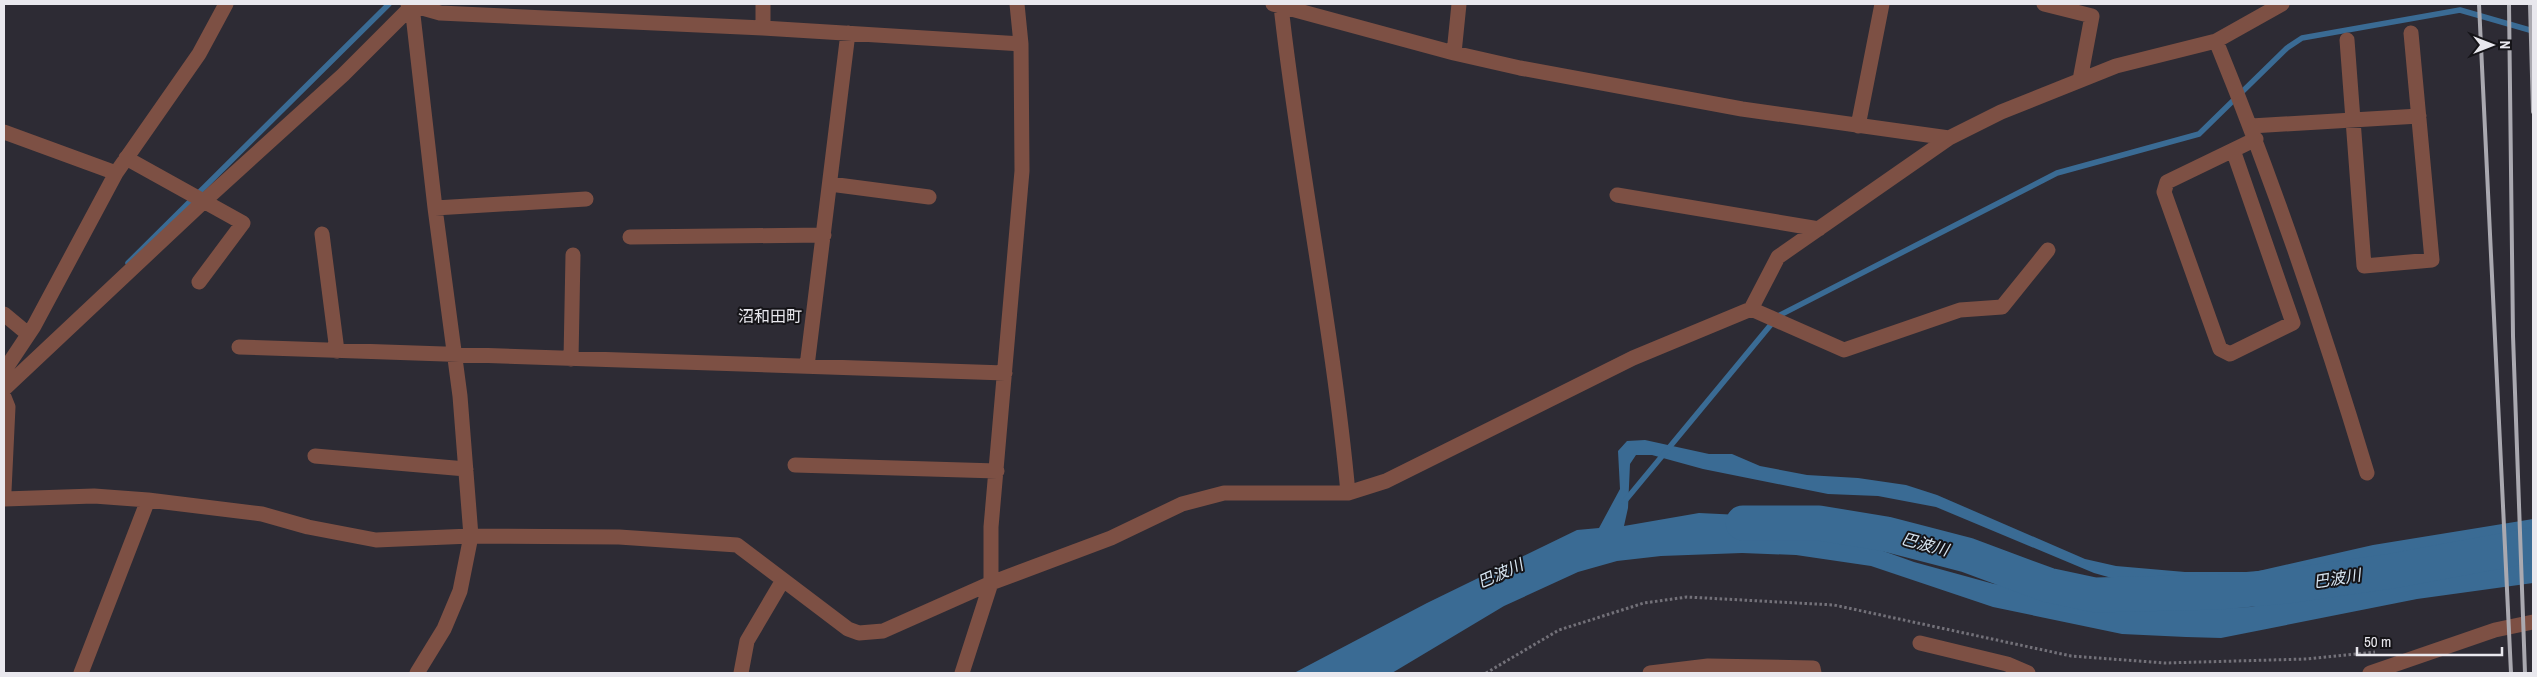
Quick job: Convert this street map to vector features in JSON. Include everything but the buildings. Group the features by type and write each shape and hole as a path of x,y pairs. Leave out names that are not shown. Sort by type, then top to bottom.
{"street":[{"path":"4,371 28,334 116,173 198,54 226,4"},
{"path":"762,28 763,4"},
{"path":"962,673 991,583 991,527 1022,171 1021,44 1016,4"},
{"path":"1454,53 1459,4"},
{"path":"1858,126 1882,4"},
{"path":"2044,4 2092,16 2080,80"},
{"path":"4,499 94,496 148,500 262,514 376,540 471,536 619,537 737,545 848,629 859,633 883,631 991,583 1111,538 1182,504 1224,493 1348,493 1386,480 1632,358 1752,309 1778,257 1949,138 2001,112 2116,66 2216,41 2282,4"},
{"path":"412,5 440,13 762,28 1021,44"},
{"path":"4,389 203,202 343,75 412,5"},
{"path":"412,5 454,356 471,536 460,591 444,629 417,673"},
{"path":"1348,493 1342,425 1277,5 1454,53 1520,68 1742,109 1949,138"},
{"path":"2347,40 2364,266 2432,260 2411,32"},
{"path":"807,366 848,33"},
{"path":"2216,41 2254,133 2296,250 2367,474"},
{"path":"2233,150 2293,323 2230,354 2220,349 2164,192 2167,182 2233,150 2254,133 2353,120 2418,116"},
{"path":"4,132 116,173"},
{"path":"126,158 243,223 198,282"},
{"path":"830,184 929,197"},
{"path":"1617,195 1819,229"},
{"path":"435,208 586,199"},
{"path":"322,234 336,351"},
{"path":"630,237 824,235"},
{"path":"1752,309 1844,350 1960,310 2002,307 2048,250"},
{"path":"571,359 573,256"},
{"path":"4,314 28,334"},
{"path":"239,347 454,356 1005,373"},
{"path":"4,397 8,406 4,491"},
{"path":"315,456 466,468"},
{"path":"794,465 997,471"},
{"path":"81,673 148,500"},
{"path":"741,673 747,641 783,580"},
{"path":"2370,673 2496,630 2533,622"},
{"path":"1920,643 2007,664 2028,673"},
{"path":"1650,673 1813,668 1814,673"}],"water":[{"path":"1645,440 1709,454 1732,454 1760,466 1807,475 1858,478 1906,485 1937,495 2085,559 2116,566 2185,572 2254,572 2373,545 2533,519 2533,541 2419,555 2285,584 2170,589 2126,582 2094,573 1936,507 1878,496 1828,494 1703,469 1652,455 1636,455 1630,464 1628,508 1624,526 1699,513 1761,516 1830,532 1914,562 1994,584 2023,587 2087,603 2164,609 2250,607 2376,582 2533,556 2533,583 2417,599 2221,638 2186,637 2122,634 1993,607 1871,566 1796,555 1742,553 1661,556 1617,561 1578,572 1504,606 1392,673 1294,673 1427,603 1577,530 1599,528 1620,489 1618,451 1627,441"}],"waterway":[{"path":"128,263 389,4"},
{"path":"1624,502 1778,316 2057,173 2199,134 2287,48 2302,38 2460,10 2533,31"},
{"name":"巴波川","path":"1743,523 1819,523 1886,534 1967,555 2048,585 2095,595 2219,592 2288,586 2392,571 2533,545"}],"railway":[{"path":"2479,4 2511,673"},
{"path":"2509,4 2513,336 2525,673"},
{"path":"2530,4 2533,112"}],"district":[{"name":"沼和田町","path":"770,316"}]}
